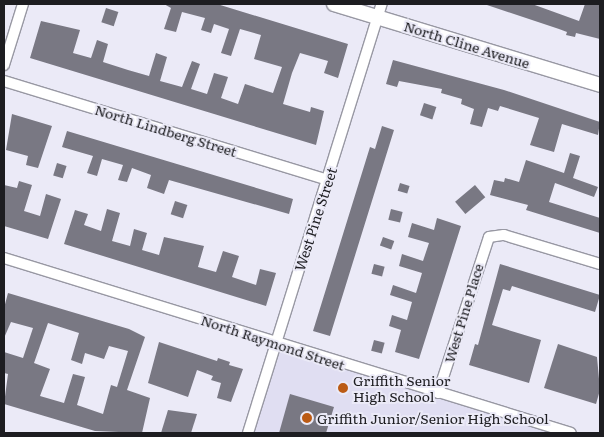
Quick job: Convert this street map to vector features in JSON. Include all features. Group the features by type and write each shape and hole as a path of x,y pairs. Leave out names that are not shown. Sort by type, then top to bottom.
{"street":[{"path":"4,65 23,4"},
{"name":"North Cline Avenue","path":"334,4 380,11 600,85"},
{"name":"West Pine Street","path":"248,433 380,11"},
{"name":"North Lindberg Street","path":"4,81 328,180"},
{"name":"West Pine Place","path":"438,393 484,247 492,235 504,235 600,264"},
{"name":"North Raymond Street","path":"4,258 571,433"}],"shaded area":[{"name":"Griffith Senior High School","path":"276,343 573,433 248,433"}],"building":[{"path":"164,4 217,4 348,44 338,78 324,73 328,61 300,53 292,73 283,104 310,112 311,107 324,111 316,145 30,58 41,21 80,30 73,53 91,58 97,40 108,44 103,62 149,76 156,53 167,57 160,81 182,87 192,61 200,64 191,89 207,94 214,73 228,77 221,98 238,104 245,84 273,93 282,67 254,59 261,35 240,29 231,56 221,53 229,29 214,24 211,33 201,30 205,18 182,12 176,32 164,29 171,8"},
{"path":"484,4 532,4 579,21 585,4 600,4 600,39 576,33 575,37 566,35 567,32"},
{"path":"106,8 118,12 114,26 101,22"},
{"path":"393,60 504,90 600,122 598,135 562,124 554,152 530,145 539,118 500,106 498,111 488,108 482,127 470,124 474,109 461,104 462,99 441,93 442,89 399,81 397,87 386,84"},
{"path":"424,103 436,107 432,119 420,115"},
{"path":"12,114 52,126 38,168 26,165 28,156 6,150"},
{"path":"382,126 394,130 330,336 313,331 370,147 375,149"},
{"path":"67,131 293,199 289,214 169,180 164,194 147,188 151,175 132,168 127,182 118,180 123,165 102,159 97,176 87,173 93,156 62,147"},
{"path":"570,153 580,156 573,178 598,187 594,197 555,183 549,202 600,218 600,233 526,210 528,205 490,195 494,180 504,182 505,178 519,182 526,160 564,173"},
{"path":"57,163 67,166 63,178 53,175"},
{"path":"19,181 32,185 24,211 40,216 46,194 61,199 48,239 4,226 4,185 17,188"},
{"path":"400,183 410,186 407,194 398,191"},
{"path":"475,185 485,197 465,214 455,202"},
{"path":"175,201 187,205 183,218 171,214"},
{"path":"107,209 120,213 112,241 130,246 134,229 147,233 142,250 159,255 164,237 204,246 198,267 216,272 223,251 239,256 232,277 256,285 260,269 276,273 266,306 64,244 75,210 88,214 84,225 101,231"},
{"path":"391,209 403,212 400,223 388,220"},
{"path":"437,218 461,226 419,359 395,352 401,330 389,326 392,315 407,320 412,302 390,295 393,285 416,293 422,273 399,266 402,254 423,261 429,243 408,237 412,223 434,230"},
{"path":"383,237 394,241 391,250 380,245"},
{"path":"374,264 385,267 382,277 371,274"},
{"path":"500,264 600,295 595,312 512,286 510,291 503,289 492,325 541,340 529,383 469,365 475,344 478,345"},
{"path":"8,293 129,329 145,337 127,390 150,398 142,433 95,431 4,404 8,374 4,373 4,352 23,358 33,328 11,322 4,338 4,308","holes":["48,323 79,333 71,360 82,364 85,353 104,359 109,346 128,351 117,387 111,385 103,414 77,405 85,377 73,374 64,403 40,396 50,369 34,363"]},
{"path":"374,340 385,343 382,353 371,351"},
{"path":"159,342 217,361 218,358 230,362 229,365 243,369 231,402 217,398 221,383 211,380 213,376 197,370 188,397 148,383"},
{"path":"558,344 597,357 600,390 596,404 544,388"},
{"name":"Griffith Junior/Senior High School","path":"290,394 334,407 326,433 279,433"},
{"path":"168,410 197,414 191,433 161,433"}],"place":[{"name":"Griffith Senior High School","path":"343,388"},
{"name":"Griffith Junior/Senior High School","path":"307,418"}]}
